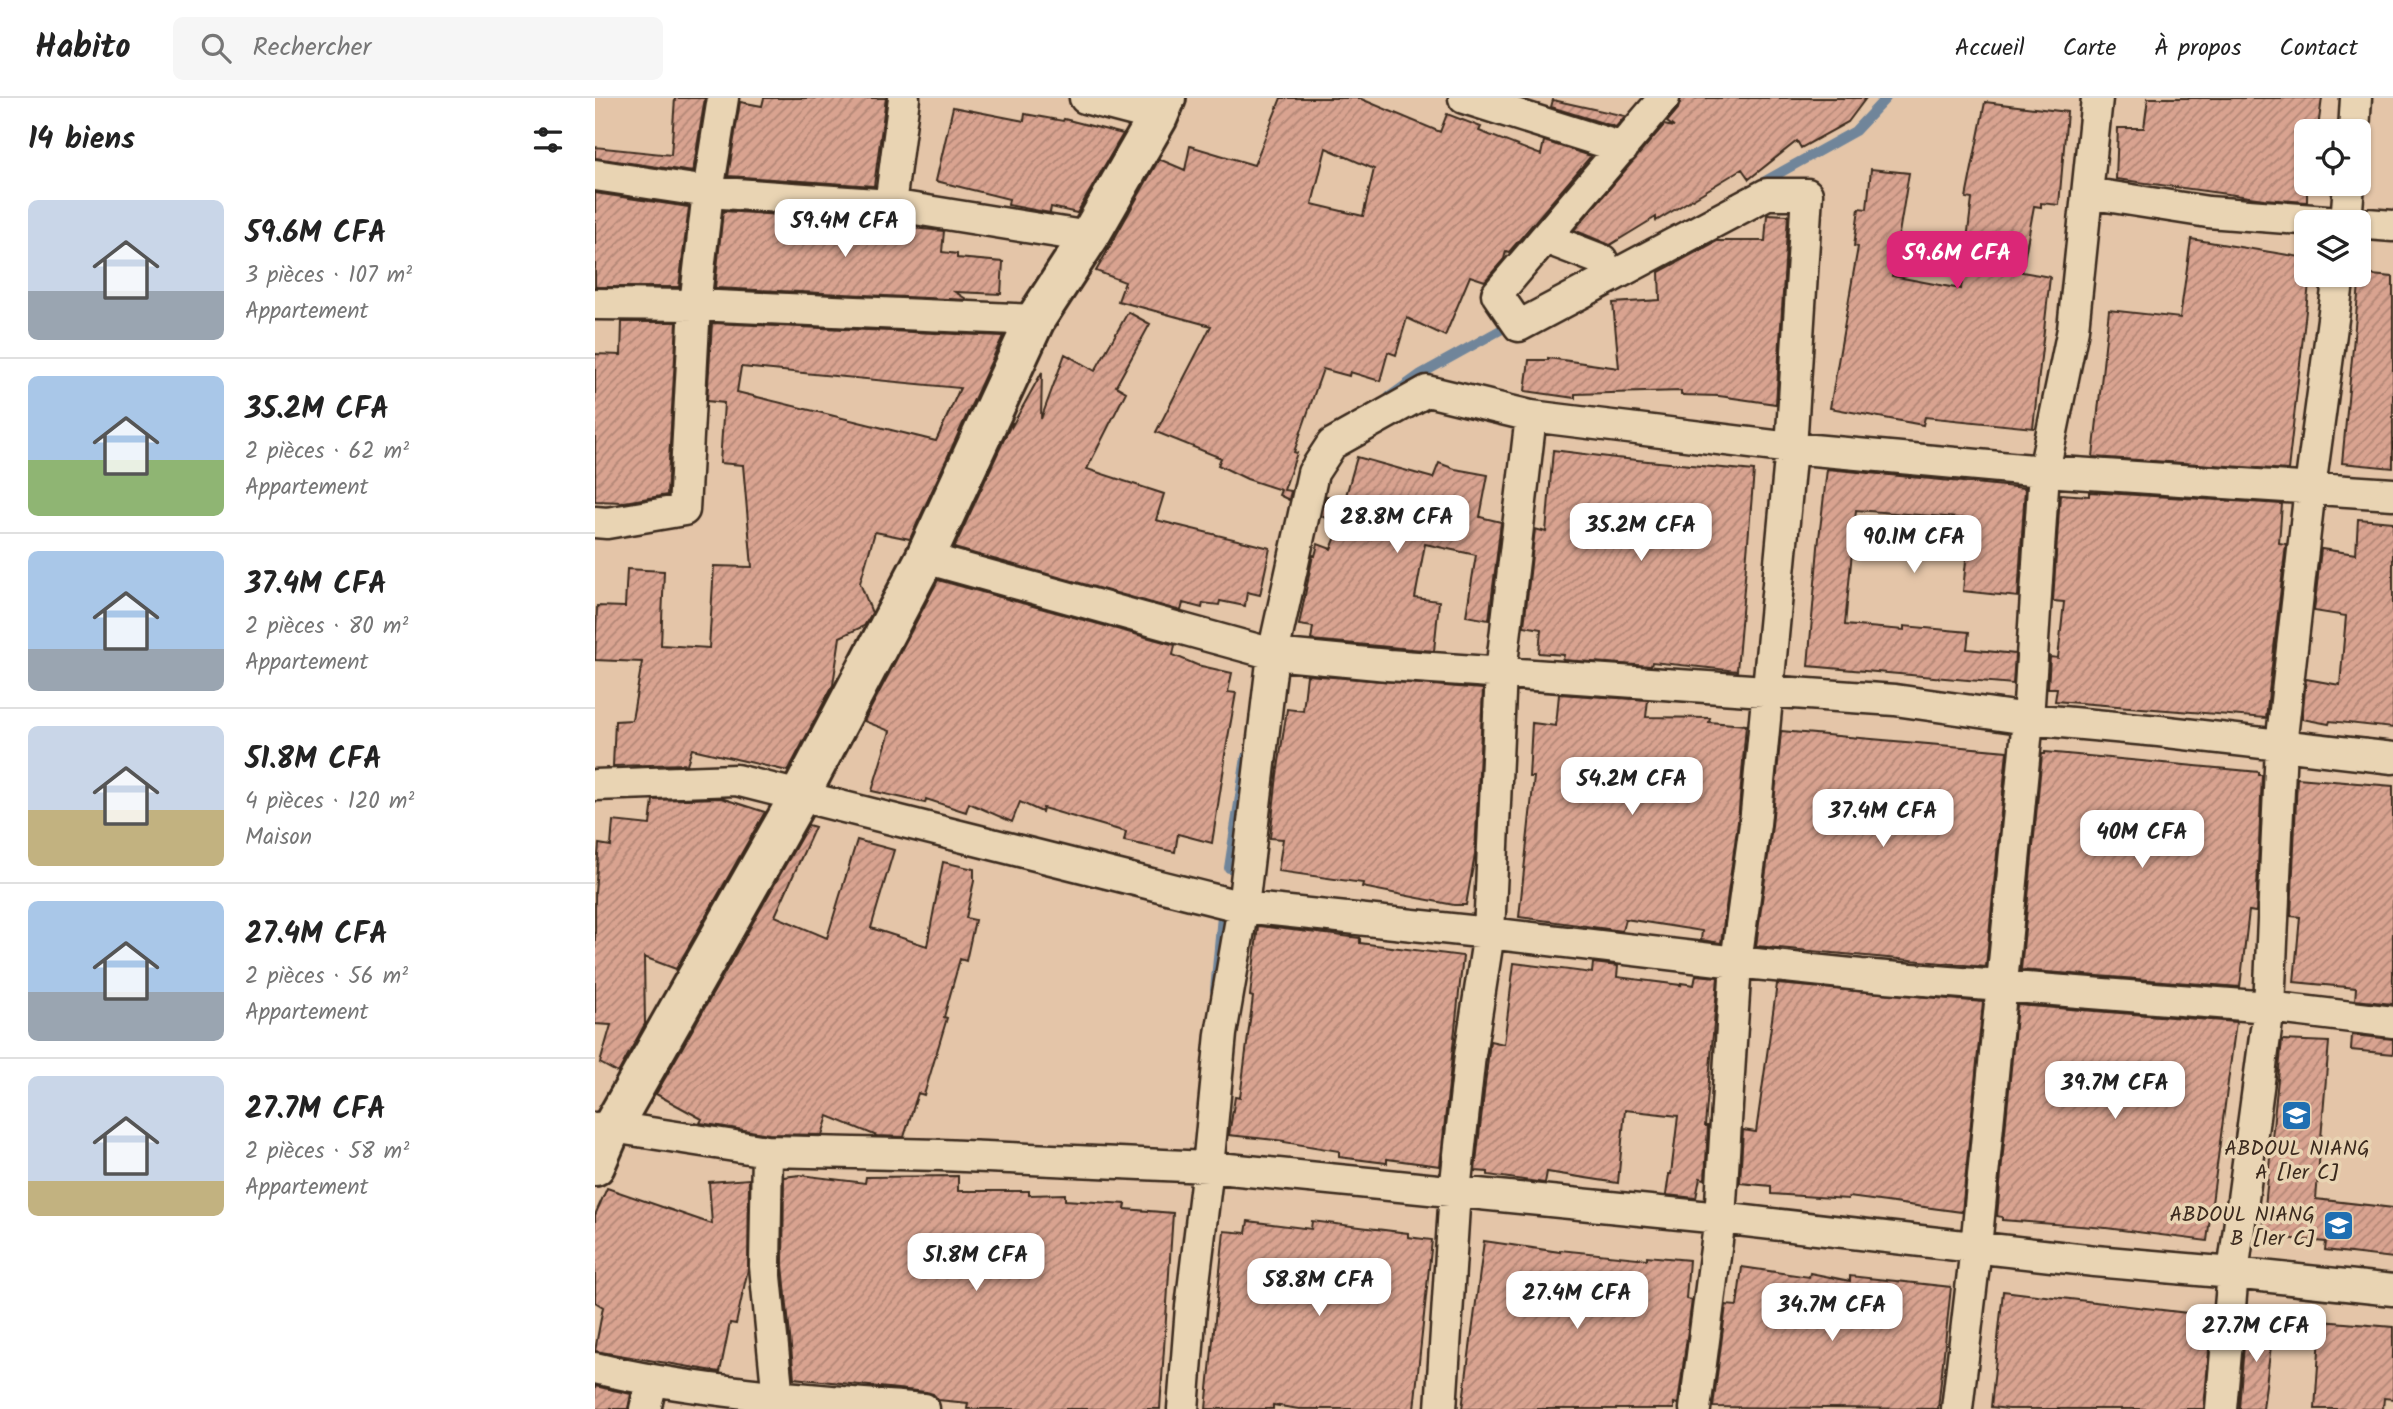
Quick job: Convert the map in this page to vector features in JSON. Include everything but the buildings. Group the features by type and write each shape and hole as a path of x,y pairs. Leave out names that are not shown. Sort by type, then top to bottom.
{"street":[{"path":"595,522 607,523 684,510 695,305 708,192 723,98"},
{"path":"890,205 904,98"},
{"path":"595,1166 604,1127 799,797 925,558 1035,320 1089,237 1162,107 1086,98"},
{"path":"1464,98 1623,148"},
{"path":"1664,98 1497,294 1514,318 1767,194 1807,194 1791,448 1755,824 1736,962 1720,1218 1695,1409"},
{"path":"1957,1409 1976,1247 2028,719 2044,471 2073,329 2097,98"},
{"path":"2355,119 2356,98"},
{"path":"595,175 708,192 890,205 1089,237"},
{"path":"2087,193 2208,212 2294,218"},
{"path":"2371,224 2393,226"},
{"path":"1545,238 1602,260"},
{"path":"2221,1409 2233,1273 2269,1007 2281,746 2310,488 2337,287"},
{"path":"595,304 695,305 1035,320"},
{"path":"1183,1409 1191,1307 1221,1034 1243,906 1273,654 1313,473 1332,444 1427,391 1531,416 1791,448 2044,471 2393,494"},
{"path":"1441,1409 1455,1191 1470,1055 1489,933 1501,672 1531,416"},
{"path":"925,558 1273,654 1388,665 1895,700 2028,719 2393,758"},
{"path":"595,785 737,780 1243,906 1736,962 2269,1007 2393,1021"},
{"path":"604,1127 767,1151 941,1155 1208,1167 1720,1218 2095,1261 2393,1290"},
{"path":"767,1151 765,1266 778,1403"},
{"path":"595,1368 648,1395 924,1409"}],"waterway":[{"path":"1756,186 1855,131 1886,98"},
{"path":"1389,397 1421,374 1513,323"},
{"path":"1229,868 1246,757"},
{"path":"1215,990 1222,916"}],"place":[{"name":"ABDOUL NIANG A [1er C]","path":"2297,1116"},
{"name":"ABDOUL NIANG B [1er C]","path":"2338,1226"}]}
